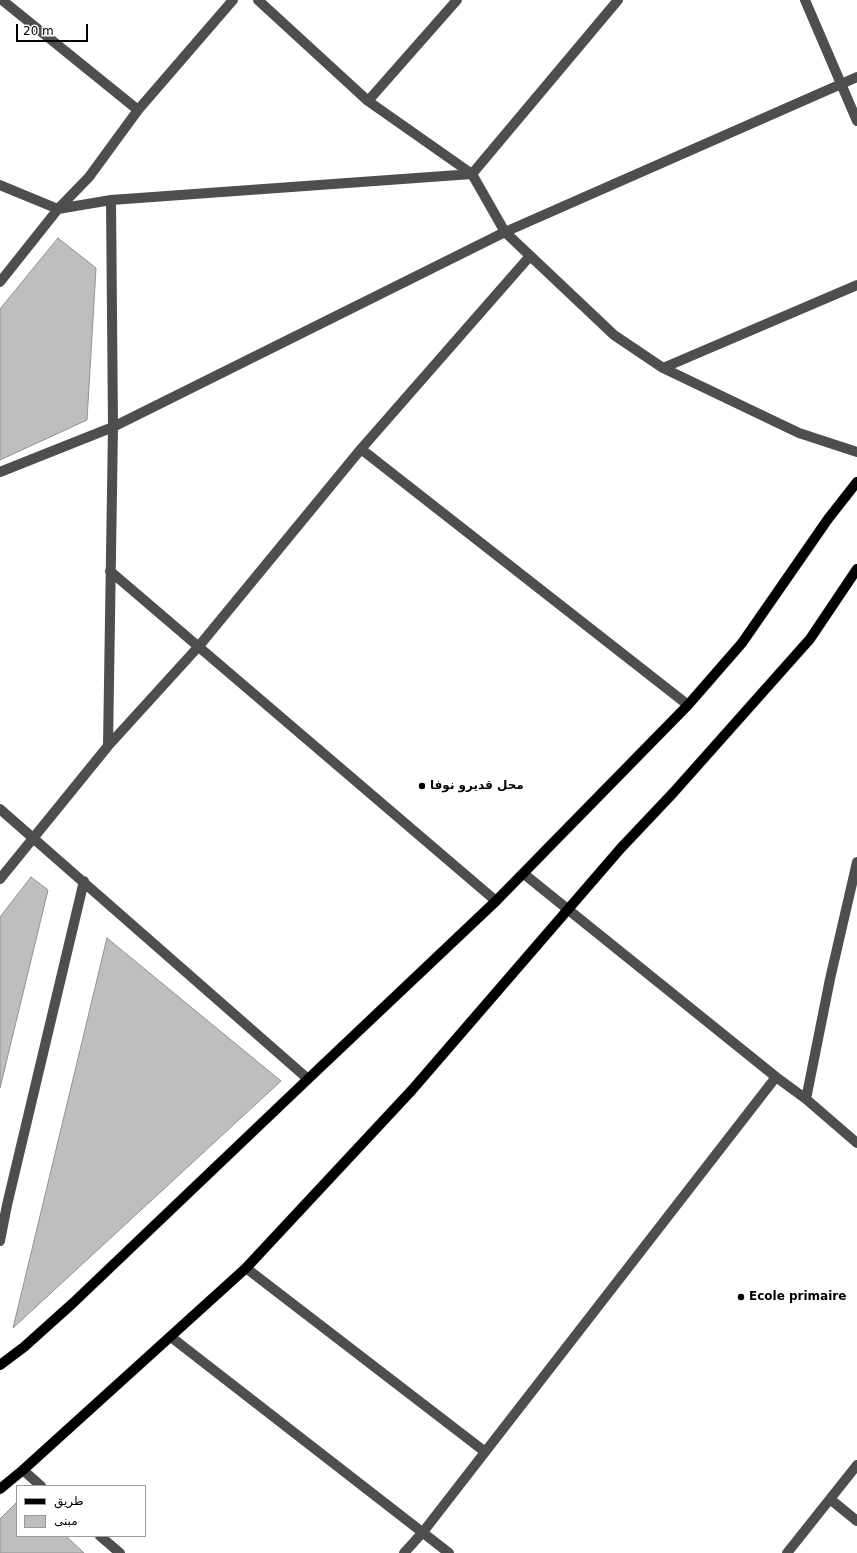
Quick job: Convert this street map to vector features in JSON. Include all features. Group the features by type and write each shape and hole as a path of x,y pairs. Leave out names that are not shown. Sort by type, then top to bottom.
{"main road":[{"path":"0,1365 24,1347 73,1303 524,874 688,705 742,643 828,519 857,482"},
{"path":"0,1489 172,1337 246,1268 412,1090 621,848 810,639 857,569"}],"street":[{"path":"2,0 138,110"},
{"path":"0,282 58,209 89,177 138,110 233,0"},
{"path":"258,0 368,102 472,174 505,232 614,335 663,368 799,433 857,452"},
{"path":"368,102 457,0"},
{"path":"0,185 58,209 111,200 472,174 618,0"},
{"path":"805,0 857,122"},
{"path":"0,472 113,427 505,232 857,77"},
{"path":"108,746 113,427 111,200"},
{"path":"0,879 108,746 199,646 361,449 530,256"},
{"path":"663,368 857,285"},
{"path":"361,449 688,705"},
{"path":"110,571 496,901"},
{"path":"0,809 84,881 308,1079"},
{"path":"806,1099 830,979 857,862"},
{"path":"524,874 776,1077 806,1099 857,1143"},
{"path":"0,1242 3,1202 84,881"},
{"path":"404,1553 422,1532 776,1077"},
{"path":"246,1268 484,1451"},
{"path":"172,1337 449,1553"},
{"path":"787,1553 857,1465"},
{"path":"23,1470 40,1485"},
{"path":"830,1499 857,1521"},
{"path":"101,1537 120,1553"}],"building":[{"path":"58,238 96,268 87,420 0,460 0,309"},
{"path":"31,877 48,890 0,1088 0,917"},
{"path":"107,938 281,1081 13,1328"},
{"path":"16,1503 16,1537 67,1537 84,1553 0,1553 0,1519"}],"place":[{"name":"محل قديرو نوفا","path":"422,786"},
{"name":"Ecole primaire","path":"741,1297"}]}
